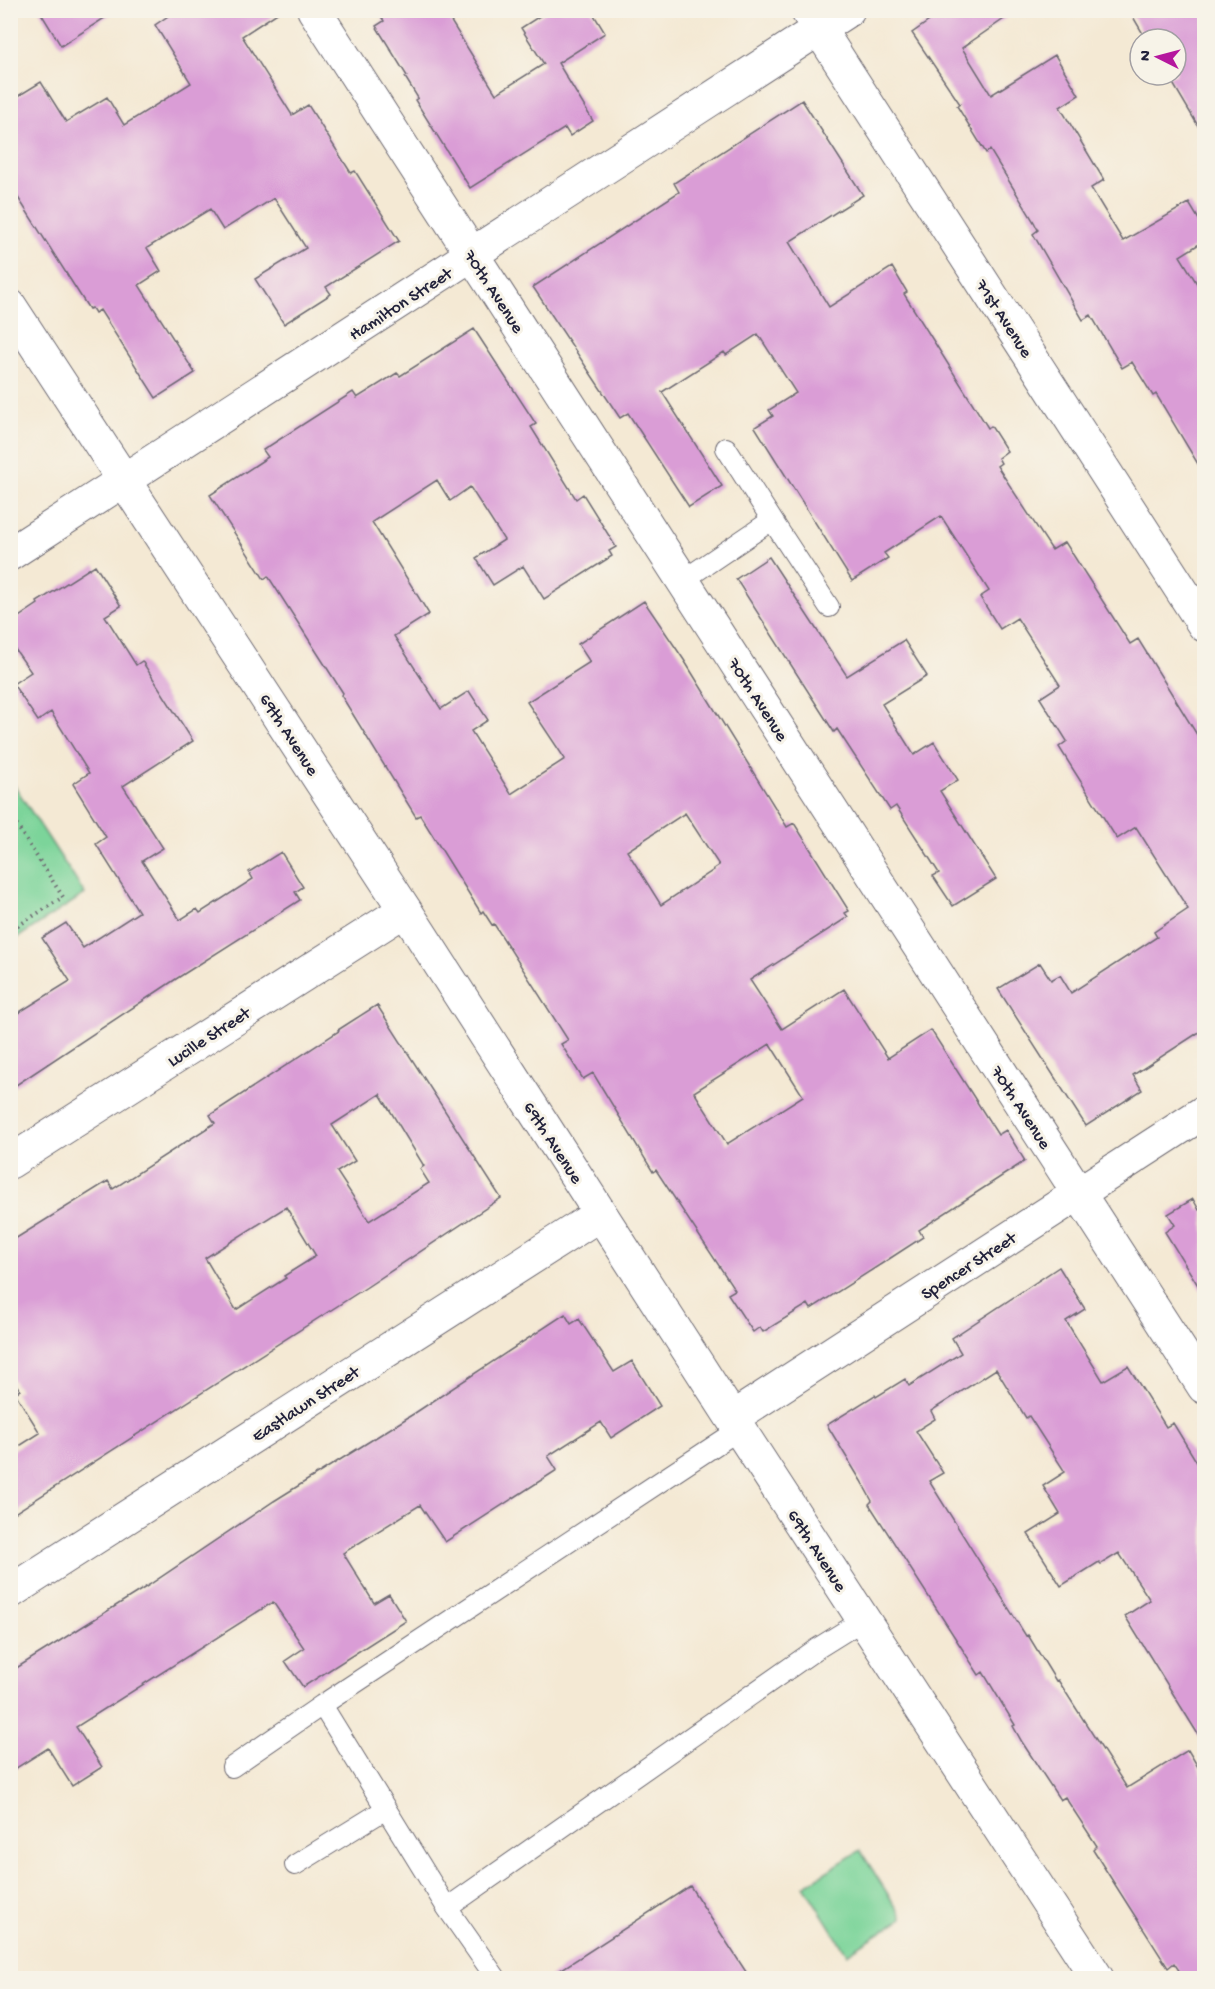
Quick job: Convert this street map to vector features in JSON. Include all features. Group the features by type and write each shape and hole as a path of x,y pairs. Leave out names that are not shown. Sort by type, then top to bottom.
{"street":[{"name":"70th Avenue","path":"314,10 1204,1387"},
{"name":"Hamilton Street","path":"10,554 473,256 813,20 848,10"},
{"name":"71st Avenue","path":"813,20 1204,625"},
{"name":"69th Avenue","path":"10,306 405,910 1097,1978"},
{"name":"Lucille Street","path":"10,1162 405,910"},
{"name":"Spencer Street","path":"736,1424 1204,1112"},
{"name":"Eastlawn Street","path":"10,1592 600,1214"}],"lane":[{"path":"726,448 829,607"},
{"path":"682,580 772,520"},
{"path":"232,1767 736,1424"},
{"path":"447,1908 818,1648 863,1620"},
{"path":"322,1705 447,1908 496,1978"},
{"path":"295,1865 386,1809"}],"path":[{"path":"10,815 63,897 10,931"}],"green space":[{"path":"10,779 85,894 11,942 10,942"},
{"path":"860,1850 903,1918 847,1954 804,1886"}],"building":[{"path":"39,10 117,10 61,46"},
{"path":"177,10 282,10 242,36 292,115 308,105 351,173 355,171 399,241 326,287 331,294 284,324 255,279 306,248 274,198 223,230 210,209 147,248 161,271 139,285 195,373 156,398 100,310 95,313 92,308 89,309 10,185 10,101 41,82 66,122 107,97 124,125 191,83 155,25"},
{"path":"377,10 444,10 496,94 544,64 521,28 549,10 591,10 605,33 558,63 593,121 570,136 565,128 470,188 415,100 418,98 405,77 407,76 376,26 384,21"},
{"path":"945,10 1017,10 962,48 991,95 1055,55 1079,95 1060,107 1104,180 1091,188 1123,241 1189,203 1204,228 1204,241 1180,256 1204,295 1204,474 1156,394 1153,396 1132,362 1122,368 1091,315 1083,320 1033,234 1038,230 1034,222 990,150 986,153 957,106 960,104 912,33"},
{"path":"1129,10 1204,10 1204,136 1175,87 1188,87 1188,27 1139,27"},
{"path":"802,100 863,195 789,242 829,307 892,267 907,292 904,294 988,428 991,426 1007,451 998,458 1001,463 997,466 1052,550 1065,542 1130,644 1138,639 1204,746 1204,1029 1133,1075 1142,1090 1086,1126 998,989 1040,963 1051,980 1060,975 1071,993 1157,937 1154,932 1188,909 1136,827 1117,839 1059,747 1067,741 1040,698 1060,685 1017,618 1000,629 980,597 989,591 941,516 884,553 888,558 852,581 755,427 773,416 769,410 796,393 758,334 726,355 724,352 662,392 722,486 689,507 628,413 620,418 533,287 679,192 674,183"},
{"path":"474,329 536,424 531,427 576,499 583,494 616,547 609,551 612,556 544,599 523,566 493,585 476,558 504,540 470,487 450,501 437,480 372,522 429,614 394,636 441,709 469,691 488,720 471,731 511,794 565,759 527,702 590,662 578,644 644,601 684,660 787,827 794,823 849,911 845,913 848,917 750,980 782,1029 844,989 888,1058 931,1030 998,1135 1006,1130 1025,1161 919,1230 923,1237 811,1309 808,1304 763,1332 760,1327 753,1332 728,1294 735,1290 656,1170 653,1172 593,1073 583,1079 561,1044 568,1040 494,924 492,925 483,911 481,913 420,815 416,817 341,695 343,693 268,576 264,579 210,495 268,457 263,450 353,392 357,398 397,373 400,376","holes":["685,813 719,865 661,905 627,851","770,1044 803,1096 727,1144 694,1092"]},
{"path":"769,557 847,676 904,640 927,676 882,704 914,755 934,742 958,780 940,791 996,879 953,906 933,876 939,873 896,806 890,810 837,729 834,732 736,579"},
{"path":"95,565 121,606 105,616 136,665 142,661 193,741 123,786 163,848 142,861 180,920 197,909 200,913 253,879 249,872 281,852 303,887 295,892 300,900 10,1089 10,1018 70,981 42,938 66,923 83,948 139,912 96,844 106,837 73,784 89,773 51,712 38,721 13,684 31,672 10,642 10,623 38,604 37,602"},
{"path":"377,1005 501,1198 367,1287 10,1516 10,1452 40,1433 15,1393 20,1390 10,1376 10,1242 108,1181 113,1189 215,1123 210,1115","holes":["380,1094 424,1166 420,1169 429,1183 369,1221 337,1172 355,1161 332,1125","286,1207 316,1256 236,1310 205,1258"]},
{"path":"1193,1199 1199,1210 1204,1207 1204,1295 1165,1232 1175,1225 1168,1214"},
{"path":"1059,1267 1085,1309 1066,1321 1103,1381 1128,1366 1166,1427 1173,1423 1204,1474 1204,1744 1125,1616 1150,1600 1119,1553 1101,1564 1099,1562 1061,1586 1028,1534 1060,1514 1043,1486 1065,1472 1029,1416 1026,1418 996,1369 931,1411 935,1419 916,1431 943,1473 929,1481 1026,1636 1028,1635 1056,1681 1058,1680 1127,1788 1188,1750 1204,1777 1204,1971 1193,1978 1184,1978 1174,1963 1168,1968 1093,1850 1097,1846 1065,1797 1060,1800 1022,1742 1013,1726 1015,1725 983,1672 979,1675 869,1504 872,1501 827,1425 905,1379 909,1386 961,1353 952,1338"},
{"path":"565,1314 571,1324 579,1319 614,1372 632,1361 660,1406 611,1438 601,1422 548,1456 557,1470 445,1542 420,1505 343,1553 374,1603 389,1594 406,1621 303,1687 285,1661 304,1648 273,1602 76,1727 102,1767 72,1786 48,1748 10,1772 10,1672 149,1585 274,1501 415,1413"},
{"path":"690,1886 750,1978 548,1978"}]}
